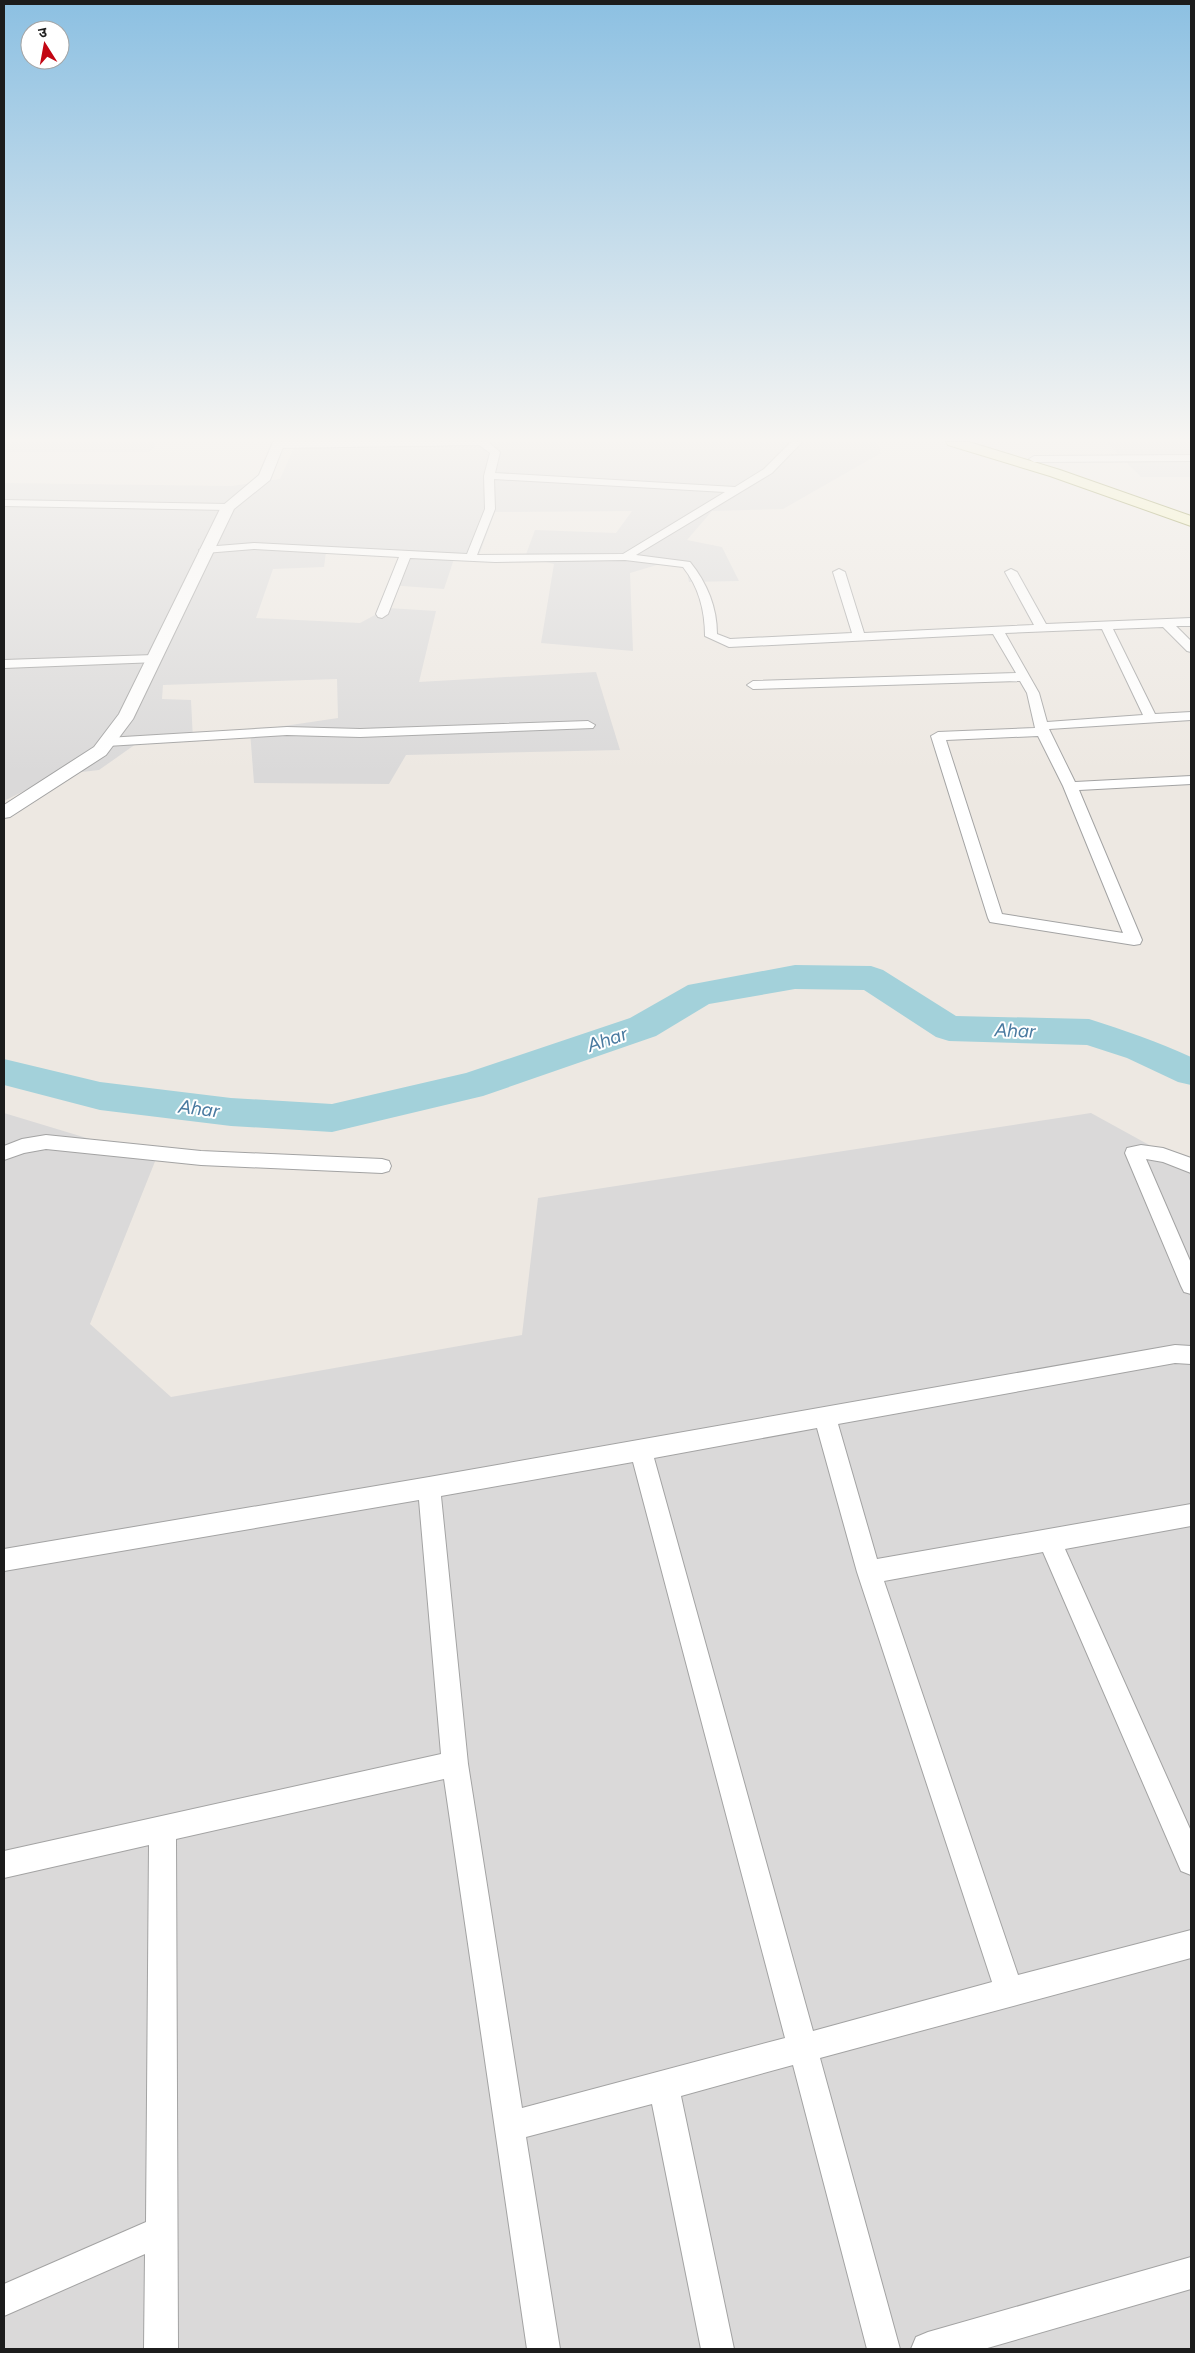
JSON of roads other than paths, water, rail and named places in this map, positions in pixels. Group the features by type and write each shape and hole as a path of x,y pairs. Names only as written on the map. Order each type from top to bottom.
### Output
{"street":[{"path":"4,813 100,751 107,742 127,715 204,552"},
{"path":"364,552 471,557 625,557 686,564 697,575 711,623 711,636 729,643 1191,622"},
{"path":"471,557 473,552"},
{"path":"625,557 634,552"},
{"path":"382,614 406,554"},
{"path":"840,572 859,637"},
{"path":"1011,572 1042,628"},
{"path":"1166,623 1191,648"},
{"path":"1106,626 1150,717"},
{"path":"997,630 1033,694 1042,729 1070,786 1134,940 996,918 938,736 1042,729 1150,717 1191,716"},
{"path":"4,664 154,659"},
{"path":"752,685 1023,677"},
{"path":"107,742 287,731 360,733 588,725"},
{"path":"1070,786 1191,780"},
{"path":"4,1153 22,1146 46,1142 201,1158 382,1166"},
{"path":"1191,1166 1177,1159 1148,1151 1134,1153 1191,1286"},
{"path":"4,1560 429,1488 1175,1354 1191,1355"},
{"path":"825,1417 869,1572 1008,1991"},
{"path":"641,1450 884,2349"},
{"path":"429,1488 455,1764 543,2349"},
{"path":"869,1572 1191,1515"},
{"path":"1049,1540 1191,1861"},
{"path":"4,1864 455,1764"},
{"path":"161,2349 163,1828"},
{"path":"509,2126 664,2087 1008,1991 1191,1944"},
{"path":"664,2087 718,2349"},
{"path":"4,2300 162,2231"},
{"path":"928,2349 1191,2273"}],"waterway":[{"name":"Ahar","path":"4,1072 100,1096 231,1112 332,1118 470,1086 643,1027 700,994 795,977 871,978 949,1028 1089,1032 1140,1049 1191,1072"}]}
